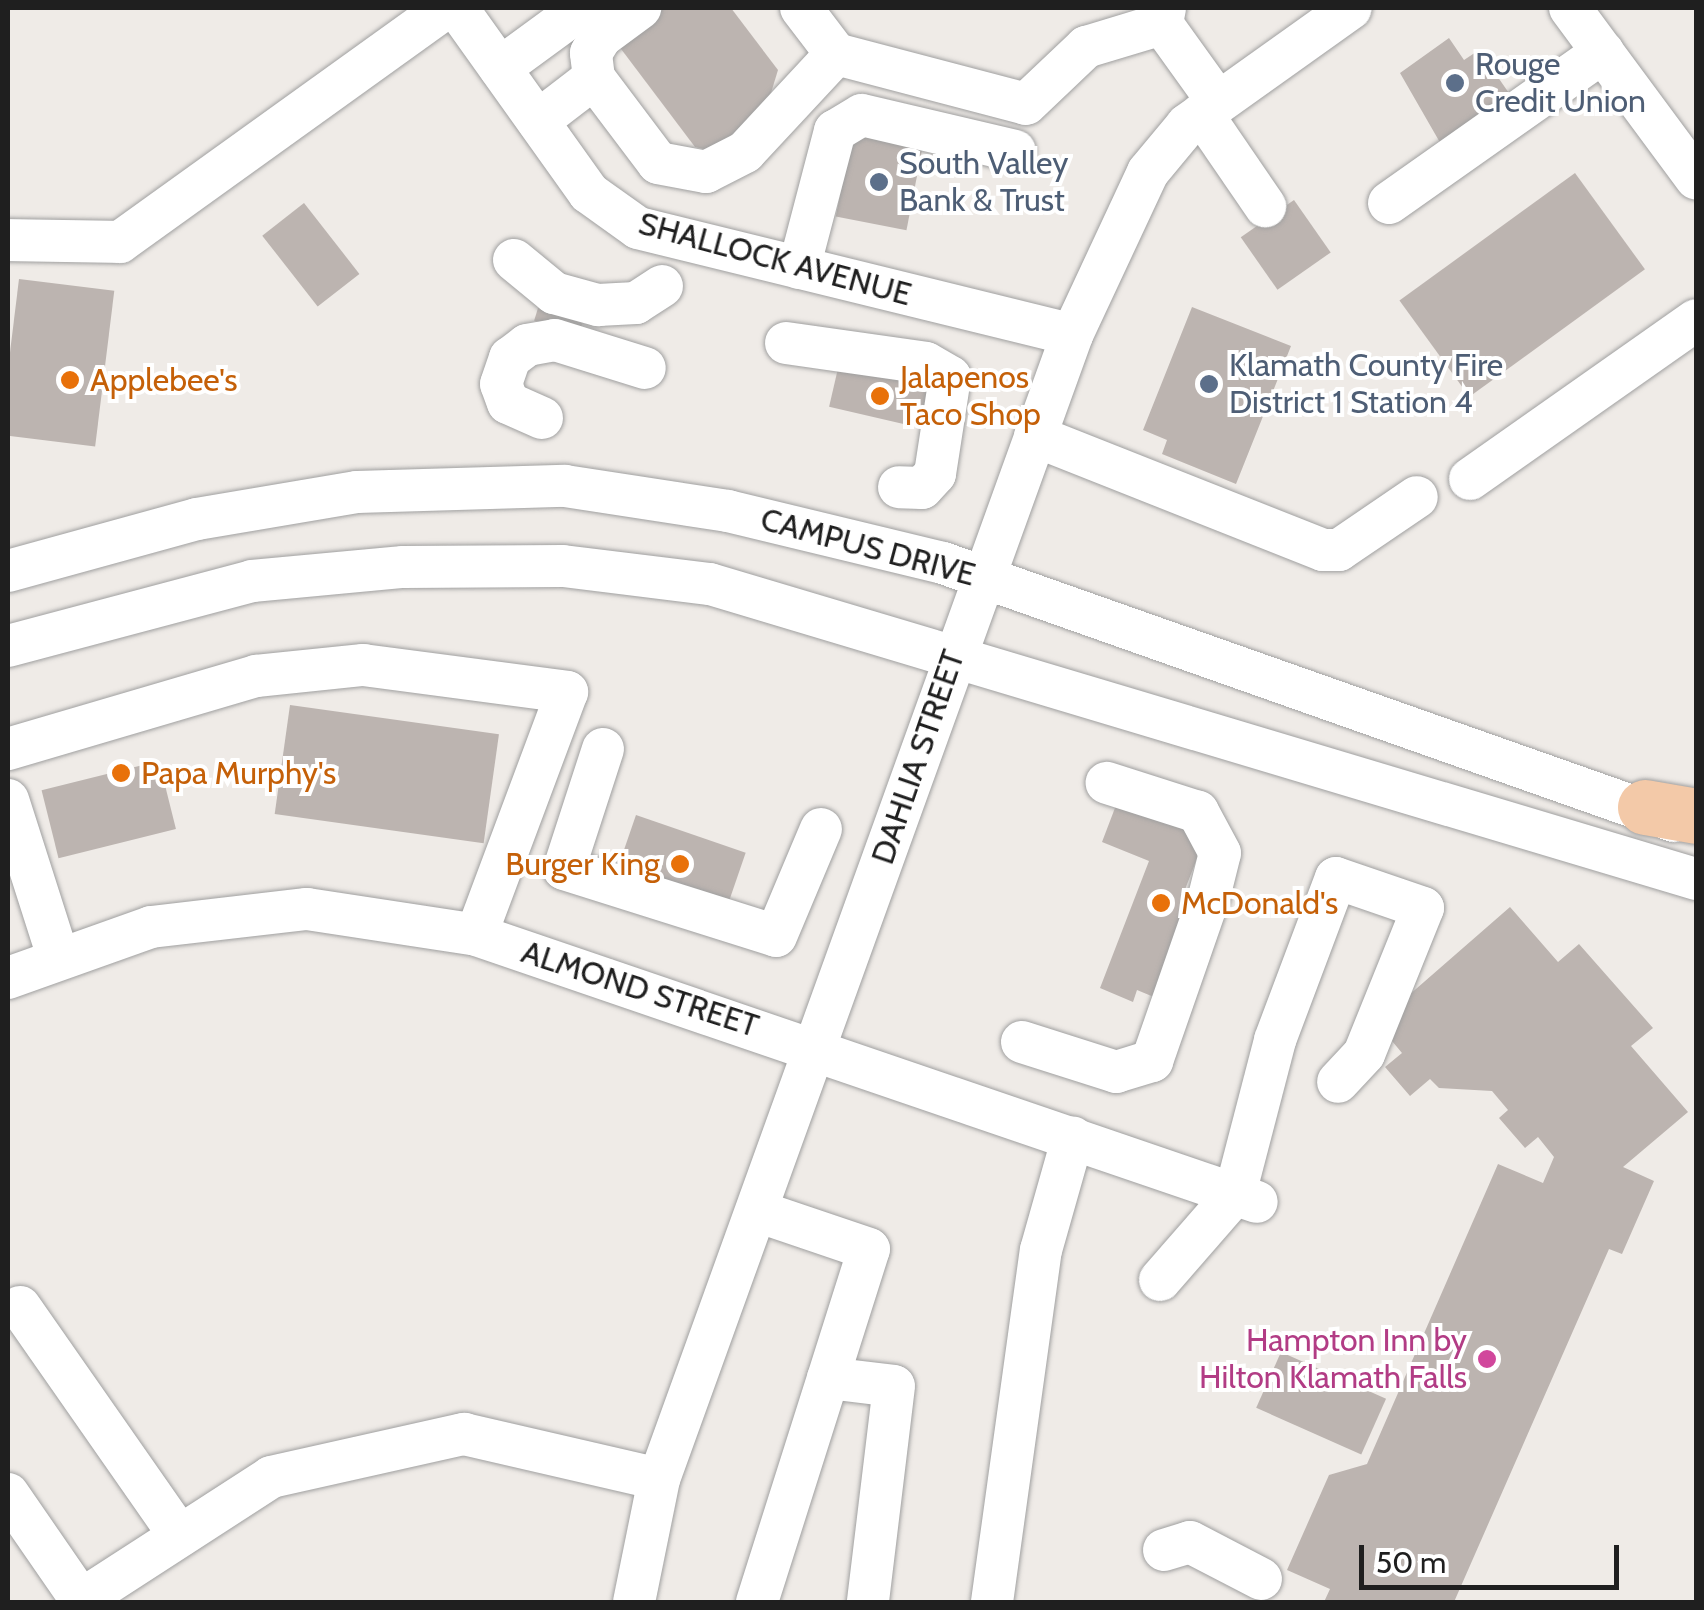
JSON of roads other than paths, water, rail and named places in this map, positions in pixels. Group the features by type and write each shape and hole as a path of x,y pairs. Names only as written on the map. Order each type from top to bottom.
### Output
{"street":[{"path":"8,240 120,242 446,8"},
{"name":"SHALLOCK AVENUE","path":"457,8 589,193 638,228 1072,335"},
{"path":"500,68 582,8"},
{"path":"640,8 601,37 591,53 594,78 658,163 706,172 745,152 836,54"},
{"path":"801,8 836,54 1026,104 1086,48 1163,16 1266,206"},
{"name":"DAHLIA STREET","path":"634,1602 659,1479 1072,335 1148,172 1210,108 1351,8"},
{"path":"1570,8 1696,178"},
{"path":"1389,203 1603,52"},
{"path":"538,121 594,78"},
{"path":"799,268 835,131 862,115 1015,150"},
{"path":"514,260 554,293 598,305 636,303 662,286"},
{"path":"1470,479 1696,320"},
{"path":"542,418 508,403 502,384 510,358 527,344 555,340 644,368"},
{"path":"786,343 926,363 950,377 935,474 922,488 898,487"},
{"path":"1035,436 1322,550 1338,550 1417,497"},
{"name":"CAMPUS DRIVE","path":"8,571 196,520 357,492 565,486 728,510 982,576 1671,812 1696,832"},
{"path":"8,646 252,581 563,566 710,584 955,651 1696,879"},
{"path":"8,749 239,680 310,670 363,665 568,692 476,936"},
{"path":"603,749 564,870 776,936 821,829"},
{"path":"1022,1042 1116,1072 1152,1060 1210,897 1220,853 1198,812 1107,783"},
{"path":"8,800 58,956"},
{"path":"1160,1280 1246,1198 1275,1040 1336,878 1423,908 1364,1054 1338,1082"},
{"name":"ALMOND STREET","path":"8,978 58,956 151,927 307,908 476,936 817,1048 1246,1198"},
{"path":"992,1602 1041,1250 1073,1138"},
{"path":"757,1211 869,1248 757,1602"},
{"path":"20,1307 180,1536"},
{"path":"828,1378 894,1386 868,1602"},
{"path":"8,1494 80,1601 271,1477 464,1434 659,1479"},
{"path":"1164,1550 1190,1542 1261,1579"}],"place":[{"name":"Rouge Credit Union","path":"1455,83"},
{"name":"South Valley Bank & Trust","path":"879,182"},
{"name":"Applebee's","path":"70,380"},
{"name":"Klamath County Fire District 1 Station 4","path":"1209,384"},
{"name":"Jalapenos Taco Shop","path":"880,396"},
{"name":"Papa Murphy's","path":"121,773"},
{"name":"Burger King","path":"680,864"},
{"name":"McDonald's","path":"1161,903"},
{"name":"Hampton Inn by Hilton Klamath Falls","path":"1487,1359"}]}
